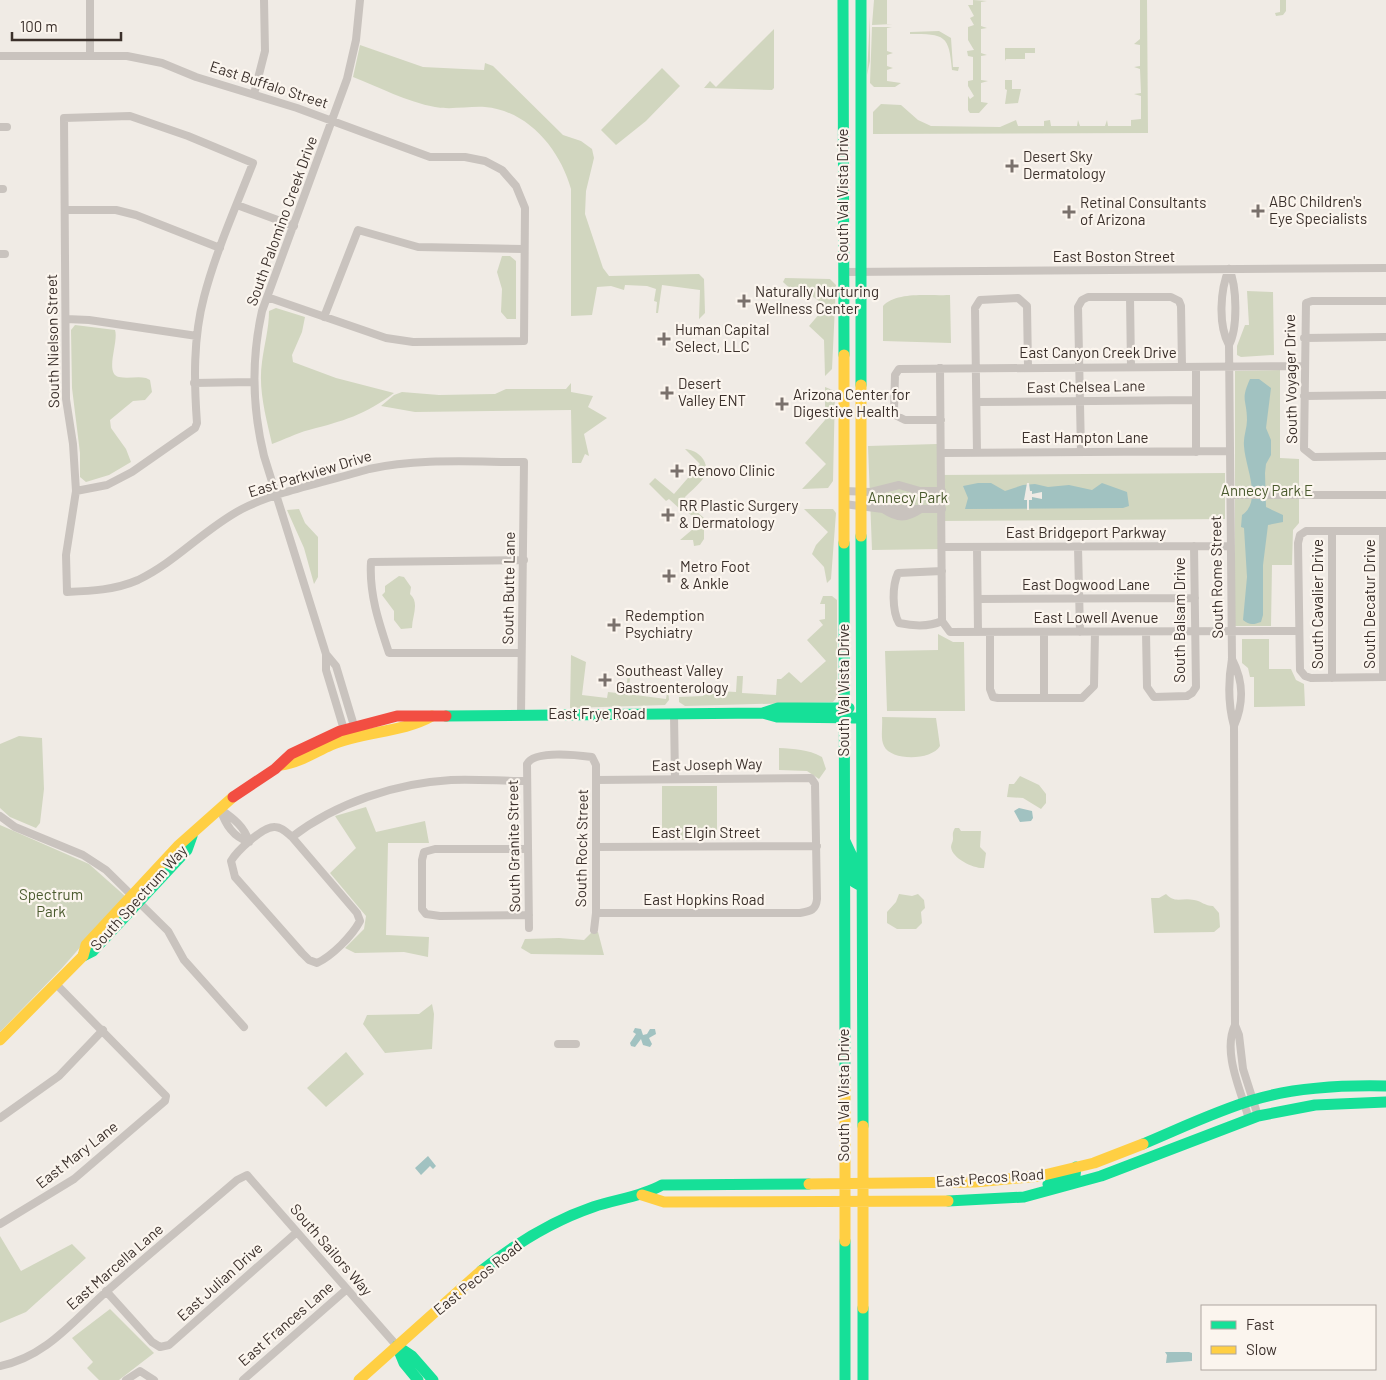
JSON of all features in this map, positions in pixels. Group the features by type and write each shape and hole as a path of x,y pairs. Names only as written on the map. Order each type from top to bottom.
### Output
{"main road":[{"name":"South Val Vista Drive","path":"842,0 845,1380"},
{"name":"South Val Vista Drive","path":"861,0 863,1380"},
{"path":"843,95 861,95"},
{"name":"East Frye Road","path":"351,733 421,722 432,716 763,713 778,708 861,713"},
{"name":"South Spectrum Way","path":"0,1040 83,956 86,945 136,898 179,845 192,836 239,792 281,765 292,764 351,733"},
{"path":"844,838 852,856 854,882 861,886"},
{"path":"845,972 862,972"},
{"name":"East Pecos Road","path":"359,1380 487,1266 529,1236 565,1218 593,1207 642,1195 662,1185 993,1181 1040,1176 1112,1156 1249,1101 1307,1089 1349,1085 1386,1086"},
{"name":"East Pecos Road","path":"642,1195 664,1202 988,1200 1034,1194 1101,1176 1254,1117 1315,1105 1386,1102"},
{"path":"1034,1194 1050,1182 1075,1176 1076,1167"},
{"path":"845,1324 853,1344 853,1370 858,1380"},
{"path":"397,1346 404,1363 418,1380"},
{"path":"397,1346 412,1356 433,1380"}],"street":[{"path":"90,0 90,55"},
{"path":"254,94 265,51 264,0"},
{"name":"South Palomino Creek Drive","path":"351,733 326,670 326,654 276,497 257,429 253,382 256,343 267,297 347,79 356,40 360,0"},
{"name":"East Buffalo Street","path":"0,56 127,56 162,63 333,121 430,157 465,157 485,161 502,170 516,186 525,208 523,249"},
{"name":"South Nielson Street","path":"67,592 66,555 76,491 73,444 66,399 64,118 130,116 188,136 253,163 237,205"},
{"path":"76,491 107,485 132,472 194,428 197,423 194,383 197,336 203,298 237,205 294,226"},
{"path":"65,210 116,210 136,215 220,248"},
{"path":"267,297 324,317 386,338 413,342 524,341 523,249 418,246 358,230 324,317"},
{"name":"East Boston Street","path":"843,272 1386,268"},
{"name":"South Rome Street","path":"1229,269 1223,282 1223,302 1224,332 1229,345 1232,632 1229,709 1234,726 1234,1025 1239,1035 1243,1069 1254,1117"},
{"path":"1081,452 1078,307 1082,300 1088,297 1172,297 1179,301 1181,306 1182,367"},
{"path":"1130,297 1131,367"},
{"path":"977,453 975,308 980,300 987,298 1018,298 1027,306 1028,367"},
{"name":"South Voyager Drive","path":"1386,301 1312,301 1306,303 1303,366 1304,449 1308,454 1314,457 1386,456"},
{"path":"66,319 89,320 197,336"},
{"path":"1304,338 1386,337"},
{"name":"East Canyon Creek Drive","path":"941,420 905,420 897,416 894,411 895,375 900,369 1303,366"},
{"path":"1196,367 1196,452"},
{"path":"940,368 942,453 942,491 942,509 942,547 942,571 942,621 934,625 899,623 895,615 895,580 898,573 942,571"},
{"path":"194,383 253,382"},
{"path":"1304,396 1386,395"},
{"name":"East Chelsea Lane","path":"977,402 1196,400"},
{"name":"East Hampton Lane","path":"942,453 1230,451"},
{"name":"East Parkview Drive","path":"67,592 112,588 138,580 167,562 243,508 384,466 438,462 524,462"},
{"name":"South Butte Lane","path":"521,714 524,462"},
{"path":"844,492 875,491 900,485 920,491 942,491"},
{"path":"1230,495 1386,495"},
{"path":"844,504 883,509 942,509"},
{"path":"1385,531 1306,531 1300,535 1298,542 1300,670 1306,676 1332,678 1385,677"},
{"name":"South Cavalier Drive","path":"1332,531 1332,678"},
{"name":"South Decatur Drive","path":"1385,531 1385,677"},
{"name":"South Balsam Drive","path":"1146,632 1147,687 1149,693 1154,697 1187,696 1192,693 1196,687 1194,546"},
{"name":"East Bridgeport Parkway","path":"942,547 1230,546"},
{"path":"977,547 978,632"},
{"path":"1078,547 1080,632"},
{"path":"521,653 389,653 376,612 370,582 371,562 524,560"},
{"name":"East Dogwood Lane","path":"978,599 1195,598"},
{"name":"East Lowell Avenue","path":"942,621 950,632 1299,631"},
{"path":"990,632 990,689 993,697 1082,698 1094,686 1095,632"},
{"path":"1044,632 1044,698"},
{"name":"South Rome Street","path":"1232,659 1241,677 1242,708 1234,726"},
{"path":"674,714 675,778"},
{"name":"South Rock Street","path":"527,764 530,759 537,756 582,756 592,757 596,765 596,913 594,930"},
{"name":"South Granite Street","path":"527,764 529,928"},
{"name":"East Joseph Way","path":"596,780 811,778 816,784 817,846"},
{"path":"292,837 312,823 349,804 406,787 452,780 527,781"},
{"path":"220,810 225,824 239,839 249,842"},
{"path":"0,816 15,826 97,863 136,898 168,931 184,960 244,1027"},
{"path":"274,827 282,829 292,837 360,921 324,960 317,963 309,960 235,877 231,869 231,862 235,855 266,829 274,827"},
{"name":"East Elgin Street","path":"596,847 817,846"},
{"name":"East Hopkins Road","path":"596,913 800,913 812,911 816,907 817,899 817,846"},
{"path":"528,850 435,849 424,852 422,860 422,909 426,914 440,916 529,915"},
{"path":"0,1118 58,1076 103,1030 56,984"},
{"name":"East Mary Lane","path":"0,1224 74,1179 166,1102 166,1096 103,1030"},
{"path":"558,1044 576,1044"},
{"name":"South Sailors Way","path":"242,1177 247,1176 397,1346"},
{"name":"East Marcella Lane","path":"0,1366 22,1360 46,1346 106,1291 242,1177"},
{"name":"East Julian Drive","path":"106,1291 152,1342 160,1347 169,1346 297,1232"},
{"name":"East Frances Lane","path":"243,1380 347,1289"},
{"path":"126,1380 136,1372 147,1374 154,1380"}],"green space":[{"path":"874,0 887,0 887,24 893,24 872,25"},
{"path":"973,0 987,1 981,2 981,26 987,28 981,29 981,53 987,55 981,56 981,80 988,81 981,83 981,102 988,103 979,113 970,113 968,110 968,96 970,99 974,96 968,86 968,81 973,80 973,57 968,56 967,51 974,50 968,40 968,27 974,25 970,18 974,16 968,5 973,5"},
{"path":"1140,0 1147,0 1148,133 873,134 873,112 881,104 901,105 918,120 931,126 1000,127 1016,120 1018,126 1044,126 1044,121 1050,120 1051,126 1077,126 1078,120 1080,126 1105,126 1107,120 1108,126 1131,126 1131,120 1141,119 1141,96 1134,94 1141,93 1140,69 1134,67 1140,66 1140,45 1134,44 1140,39"},
{"path":"1280,0 1286,0 1286,11 1283,15 1276,16 1275,13 1280,12"},
{"path":"870,16 870,61 867,75"},
{"path":"872,27 892,27 887,28 887,51 893,53 887,55 887,66 893,68 887,70 887,81 901,83 895,87 874,87 870,83"},
{"path":"774,29 774,88 772,90 704,88 710,81 716,87"},
{"path":"939,31 951,38 953,67 959,67 958,71 952,70 947,43 943,39 938,36 910,34 910,32"},
{"path":"360,45 423,67 484,70 485,63 493,66 563,135 581,141 592,149 594,158 586,191 585,214 603,268 609,276 699,274 704,279 705,313 699,319 700,290 662,285 658,313 656,313 657,302 654,301 656,289 647,286 625,285 624,290 611,286 597,287 592,315 571,316 571,189 566,174 551,147 529,124 501,110 485,107 441,108 425,105 353,77"},
{"path":"1005,48 1035,48 1035,53 1025,53 1025,59 1006,59 1005,61"},
{"path":"662,68 680,86 646,121 616,145 601,130"},
{"path":"1005,80 1012,80 1012,89 1021,89 1018,103 1005,104 1007,90 1005,89"},
{"path":"502,256 510,256 516,261 516,319 507,319 501,312 502,289 497,272"},
{"path":"785,278 830,279 836,285 832,369 825,376 824,340 809,326 826,306 801,288 796,294 783,282"},
{"path":"1247,291 1273,292 1274,355 1241,357 1237,355 1237,346 1245,325 1249,325"},
{"path":"950,295 951,343 883,341 883,306 889,301 905,296"},
{"path":"276,308 305,317 302,332 292,355 293,362 336,378 394,393 363,412 272,444 263,403 261,372 269,311"},
{"path":"75,325 115,330 112,364 115,375 123,378 146,378 150,380 152,392 145,400 133,401 110,420 111,428 126,449 131,462 109,475 86,482 80,477 80,453 72,388 71,330"},
{"name":"Annecy Park E","path":"1280,370 1280,458 1299,459 1299,523 1293,530 1292,565 1272,565 1271,626 1235,626 1235,371"},
{"path":"571,383 571,392 593,396 588,407 607,418 584,434 589,456 585,454 581,463 572,463 571,410 415,412 381,406 394,395 402,392 439,395 495,394 506,389 566,389"},
{"path":"825,387 835,391 833,481 828,488 802,489 826,464 805,443 825,420"},
{"name":"Annecy Park","path":"937,444 938,475 1225,473 1225,519 939,521 939,549 872,550 868,446"},
{"path":"685,449 700,455 706,469 702,480 685,497 686,502 704,518 704,539 700,545 694,546 693,540 680,540 700,523 683,508 681,510 669,499 666,501 649,484 655,478 674,494 700,464"},
{"path":"299,509 305,523 318,537 318,577 314,584 304,548 287,510"},
{"path":"804,509 833,509 836,513 831,579 827,583 824,567 812,554 816,545 828,532"},
{"path":"399,576 404,577 411,587 410,594 415,601 412,628 401,629 394,620 394,611 382,595 385,592 385,586"},
{"path":"823,596 832,596 837,600 837,697 833,702 685,706 679,702 679,697 703,696 704,693 719,694 719,691 736,692 737,676 743,676 742,693 776,695 777,679 781,679 789,672 801,683 826,661 807,640 823,625 819,620 825,619 825,604 820,604"},
{"path":"938,634 953,642 964,642 965,711 887,711 885,651 938,650"},
{"path":"1242,639 1269,639 1269,669 1291,669 1296,680 1304,684 1305,706 1254,707 1254,677 1250,677 1248,668 1242,663"},
{"path":"571,655 586,662 582,695 607,698 608,692 626,694 628,671 631,671 628,694 666,699 668,686 669,700 665,705 570,708"},
{"path":"882,717 936,718 940,746 935,751 920,757 902,757 888,751 883,743"},
{"path":"19,736 42,738 44,789 40,823 36,828 10,817 0,808 0,744"},
{"path":"779,748 817,754 822,757 826,769 819,779 807,771 779,770"},
{"path":"1020,776 1039,785 1046,794 1046,803 1041,809 1023,798 1007,797 1009,784 1014,784"},
{"path":"662,786 717,786 717,840 662,840"},
{"path":"366,807 376,832 425,821 429,843 388,843 386,935 429,937 428,957 404,952 355,953 345,948 364,929 366,916 330,873 356,848 335,816"},
{"name":"Spectrum Park","path":"0,825 89,864 125,896 62,968 0,1032"},
{"path":"955,828 959,828 961,831 981,831 980,847 986,853 984,868 975,867 964,862 952,851 951,846"},
{"path":"899,894 912,896 918,894 924,900 925,908 921,912 922,923 916,929 897,929 887,923 887,912 896,902"},
{"path":"1166,894 1172,899 1190,899 1213,906 1219,913 1220,927 1214,932 1154,933 1151,898 1159,898"},
{"path":"598,932 604,955 531,954 521,948 525,939 559,938 584,940 591,933"},
{"path":"432,1004 434,1014 432,1049 385,1053 363,1024 367,1015 419,1014"},
{"path":"346,1052 364,1074 326,1107 307,1088"},
{"path":"0,1236 21,1271 72,1244 86,1258 26,1312 0,1323"},
{"path":"110,1309 154,1353 119,1380 99,1380 87,1368 93,1362 72,1338"}],"water":[{"path":"1250,379 1259,379 1271,388 1266,428 1271,440 1271,455 1266,464 1265,473 1266,507 1283,515 1283,522 1268,525 1263,565 1263,615 1261,622 1253,624 1243,620 1247,577 1244,528 1241,527 1242,515 1248,509 1252,493 1244,443 1247,420 1245,396"},
{"path":"991,483 1005,491 1023,485 1035,484 1048,487 1069,485 1092,490 1102,483 1127,492 1129,506 1123,508 965,509 968,498 963,486"},
{"path":"1019,808 1032,811 1033,818 1031,821 1020,822 1014,811"},
{"path":"635,1028 641,1029 643,1035 647,1034 650,1029 655,1029 656,1034 649,1038 652,1044 650,1047 643,1045 641,1039 635,1047 631,1046 630,1043 636,1034 633,1032"},
{"path":"428,1156 436,1166 433,1169 430,1166 421,1175 415,1168"},
{"path":"1165,1352 1192,1353 1192,1361 1166,1363 1167,1355"}],"pier":[{"path":"1027,483 1029,483 1032,494 1042,492 1042,499 1032,497 1032,500 1029,500 1029,510 1027,510 1027,500 1024,500"}],"traffic: fast":[{"path":"843,0 844,355"},
{"path":"861,0 861,385"},
{"path":"861,536 863,1126"},
{"path":"844,543 845,1079"},
{"path":"763,713 778,708 849,708"},
{"path":"446,716 763,713 777,717 861,718"},
{"path":"83,956 93,951 187,850 192,836"},
{"path":"845,841 852,856 854,882 861,886"},
{"path":"1143,1144 1225,1109 1269,1096 1319,1088 1386,1086"},
{"path":"948,1201 1024,1197 1101,1176 1258,1116 1315,1105 1386,1102"},
{"path":"1048,1184 1075,1176 1076,1167"},
{"path":"481,1271 521,1243 563,1219 593,1207 637,1195 662,1185 809,1184"},
{"path":"845,1241 845,1380"},
{"path":"863,1308 863,1380"},
{"path":"397,1346 412,1356 433,1380"},
{"path":"397,1346 404,1363 418,1380"}],"traffic: slow":[{"path":"844,355 844,543"},
{"path":"861,385 861,536"},
{"path":"281,765 301,760 343,740 408,726 432,716"},
{"path":"0,1040 83,956 86,945 179,845 233,797"},
{"path":"845,1079 845,1241"},
{"path":"863,1126 863,1308"},
{"path":"809,1184 975,1182 1040,1176 1094,1163 1143,1144"},
{"path":"642,1195 664,1202 948,1201"},
{"path":"359,1380 481,1271"}],"traffic: jam":[{"path":"233,797 275,769 291,754 340,731 397,716 446,716"}],"place":[{"name":"Desert Sky Dermatology","path":"1012,166"},
{"name":"ABC Children's Eye Specialists","path":"1258,211"},
{"name":"Retinal Consultants of Arizona","path":"1069,212"},
{"name":"Naturally Nurturing Wellness Center","path":"744,301"},
{"name":"Human Capital Select, LLC","path":"664,339"},
{"name":"Desert Valley ENT","path":"667,393"},
{"name":"Arizona Center for Digestive Health","path":"782,404"},
{"name":"Renovo Clinic","path":"677,471"},
{"name":"RR Plastic Surgery & Dermatology","path":"668,515"},
{"name":"Metro Foot & Ankle","path":"669,576"},
{"name":"Redemption Psychiatry","path":"614,625"},
{"name":"Southeast Valley Gastroenterology","path":"605,680"}]}
